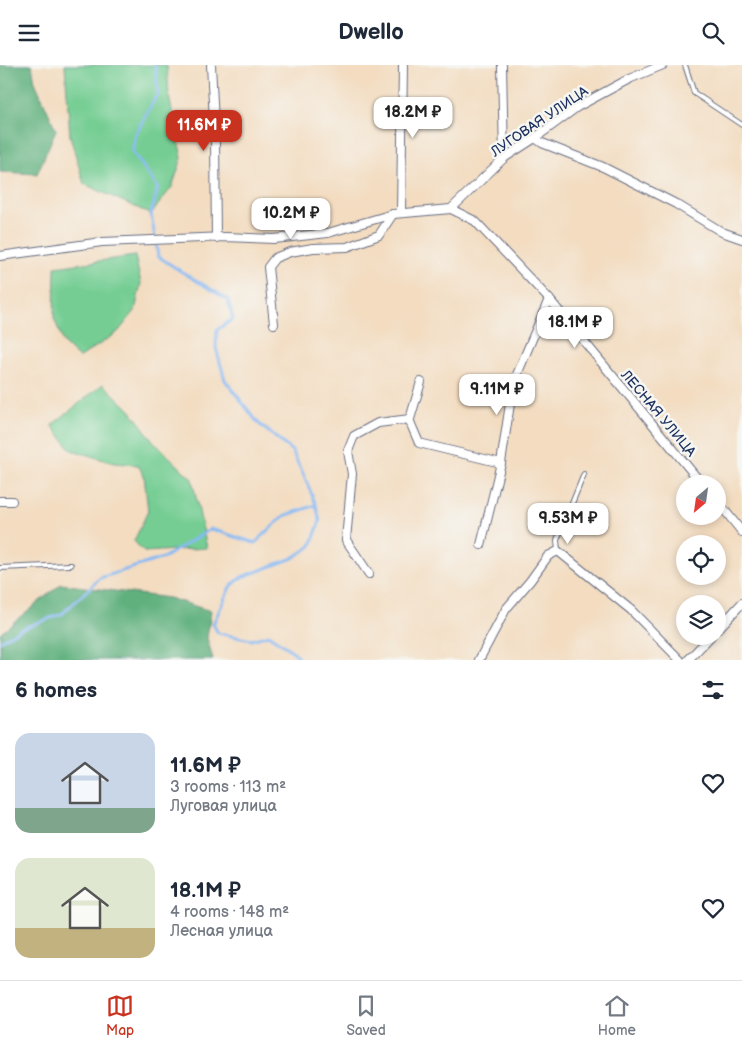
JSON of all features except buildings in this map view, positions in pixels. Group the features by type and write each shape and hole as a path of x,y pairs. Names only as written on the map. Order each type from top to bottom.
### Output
{"street":[{"path":"211,65 215,140 216,238"},
{"path":"274,324 268,267 275,259 290,252 313,248 347,247 378,235 397,214 403,65"},
{"path":"502,65 504,158"},
{"name":"ЛУГОВАЯ УЛИЦА","path":"451,209 504,158 577,107 629,79 663,65"},
{"path":"535,138 542,143 603,167 676,205 722,232 742,239"},
{"path":"0,255 102,242 216,238 274,239 328,233 397,214 451,209"},
{"name":"ЛЕСНАЯ УЛИЦА","path":"451,209 475,221 549,299 695,475"},
{"path":"481,545 500,463 514,385 549,299"},
{"path":"420,382 410,419 419,443 500,463"},
{"path":"369,574 346,540 352,474 348,451 354,436 378,423 410,419"},
{"path":"0,501 12,501"},
{"path":"726,512 742,532"},
{"path":"479,660 506,609 548,556 558,551 631,610 680,660"},
{"path":"726,620 742,603"},
{"path":"688,660 702,645"}],"lane":[{"path":"685,65 694,93 742,125"},
{"path":"558,551 557,540 584,474"},
{"path":"0,568 71,565"}],"green space":[{"path":"0,65 32,65 35,82 56,130 37,174 0,172"},
{"path":"65,65 167,65 169,96 182,158 172,187 151,214 84,184 70,136"},
{"path":"135,256 141,283 135,311 118,332 79,358 64,344 54,318 55,267"},
{"path":"103,384 130,410 154,442 192,479 207,548 144,552 134,541 148,511 144,476 138,465 114,463 71,450 52,425"},
{"path":"61,584 169,598 211,611 207,638 213,660 0,660 0,633"}],"waterway":[{"path":"155,65 158,93 136,133 132,151 158,188 151,214 158,256 228,300 233,319 217,330 216,348 225,380 258,423 292,451 316,505 320,521 311,546 293,558 242,577 230,587 213,624 218,633 251,640 268,635 295,653 299,660"},
{"path":"0,641 20,629 62,614 100,578 163,558 211,529 255,543 284,516 316,505"}]}
